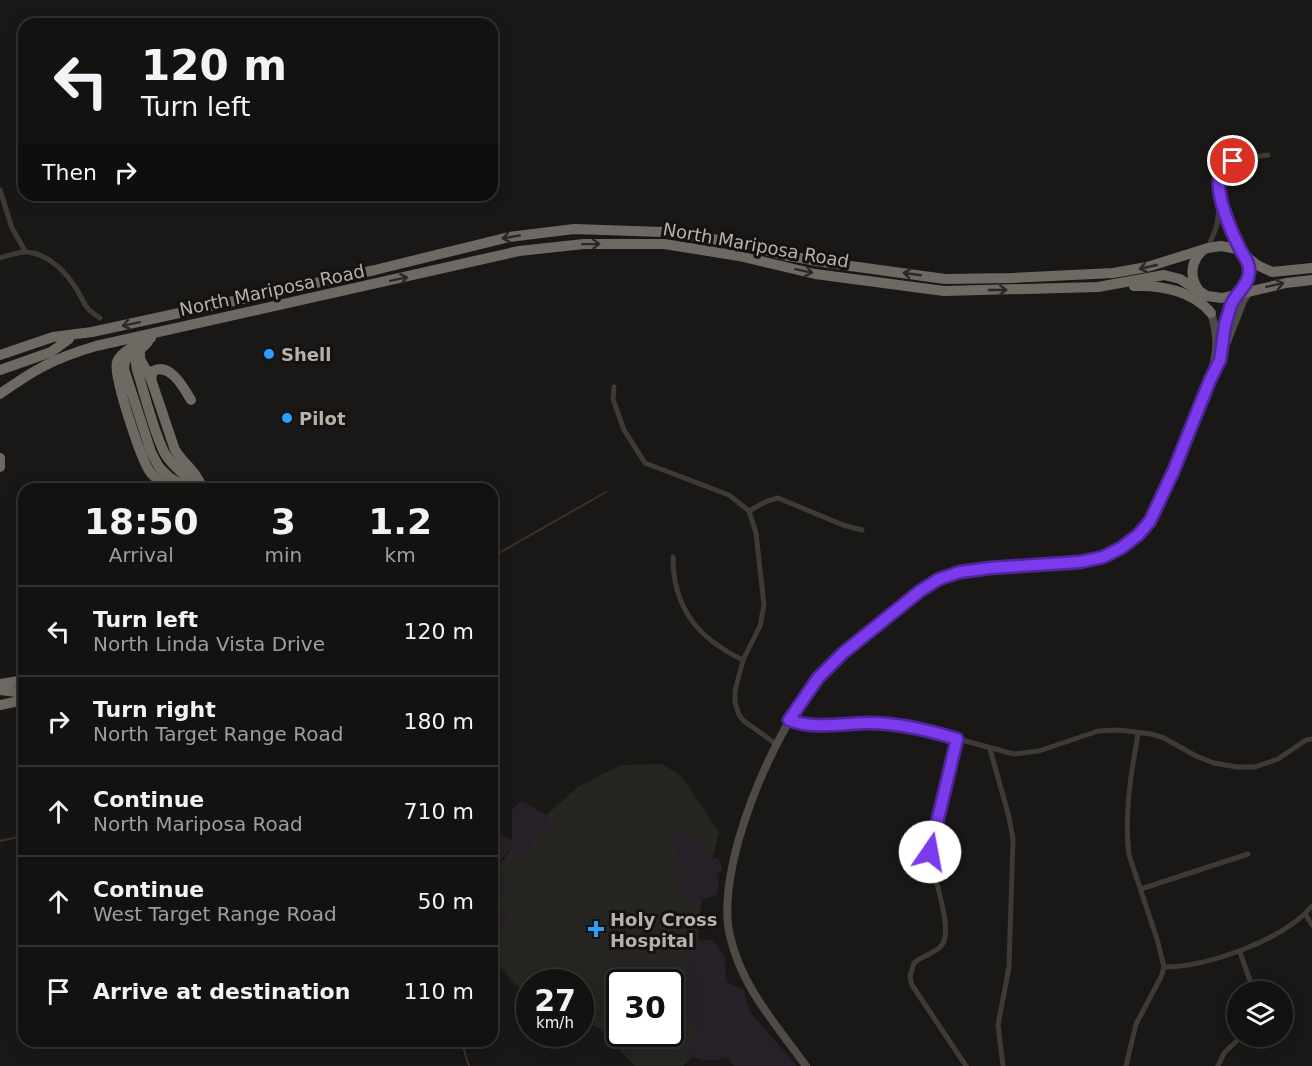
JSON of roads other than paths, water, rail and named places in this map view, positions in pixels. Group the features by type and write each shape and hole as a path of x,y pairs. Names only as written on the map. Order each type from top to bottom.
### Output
{"highway":[{"name":"North Mariposa Road","path":"80,335 375,270 509,237 574,229 663,232 740,243 783,255 829,263 945,279 1113,273 1147,267 1206,249 1230,247 1272,272 1312,268"},
{"name":"North Mariposa Road","path":"0,394 42,365 62,356 96,346 430,273 519,251 584,244 664,244 739,256 815,274 944,291 1098,287 1164,275 1180,279 1213,297 1312,280"},
{"path":"1201,292 1193,279 1192,269 1197,256 1206,249"},
{"path":"1241,293 1249,276 1249,266 1244,255"},
{"path":"1098,287 1143,285 1166,287 1202,302 1211,313"},
{"path":"92,332 96,346"},
{"path":"164,332 124,361 124,369 159,467 169,477 182,483"},
{"path":"164,332 121,359 120,371 147,456 154,470 171,483"},
{"path":"0,362 80,335"},
{"path":"0,355 53,338 80,335"},
{"path":"0,370 51,352 69,339"},
{"path":"137,351 151,379 175,450 180,458 193,469 201,483"},
{"path":"137,351 170,451 176,461 190,472 192,483"},
{"path":"137,351 118,359 116,364 119,387 150,472 164,483"},
{"path":"151,379 153,371 164,369 181,384 191,400"},
{"path":"0,458 0,467"},
{"path":"0,678 18,679"},
{"path":"0,684 18,680"},
{"path":"0,690 18,696"},
{"path":"0,696 18,698"},
{"path":"0,703 18,699"}],"street":[{"path":"1206,249 1217,225 1219,177 1227,165 1235,161 1268,155"},
{"path":"0,190 12,228 25,251"},
{"path":"1220,195 1244,255"},
{"path":"0,258 25,251 40,256 64,270 78,291 87,311 100,318"},
{"path":"1201,292 1211,313 1216,334 1210,380"},
{"path":"1220,360 1226,318 1241,293"},
{"path":"806,1066 764,1011 748,985 736,958 729,934 727,908 731,866 752,801 776,744 789,720 818,678 843,653 920,591 939,579 960,572 1080,562 1103,557 1121,548 1138,535 1150,521 1173,472 1243,301 1241,293"},
{"path":"614,387 613,399 624,430 645,463 729,495 748,512 756,533 764,605 760,626 743,660 735,691 737,710 749,726 776,744"},
{"path":"748,512 767,501 778,498 843,525 862,530"},
{"path":"673,557 673,574 684,607 696,627 711,642 743,660"},
{"path":"789,720 815,727 889,723 913,727 1014,754 1039,752 1098,731 1119,730 1152,734 1214,763 1237,767 1255,767 1278,759 1306,740 1312,739"},
{"path":"1126,1066 1136,1024 1164,967 1158,939 1129,855 1127,840 1133,763 1138,734"},
{"path":"957,739 930,852 931,865 947,928 943,944 914,963 910,976 912,985 966,1066"},
{"path":"990,749 1013,839 1009,967 998,1025 1004,1066"},
{"path":"1141,889 1248,854"},
{"path":"1164,967 1187,965 1240,952 1288,926 1312,906"},
{"path":"1305,914 1312,925"},
{"path":"1240,952 1250,981"},
{"path":"1218,1066 1224,1053 1230,1047"}],"waterway":[{"path":"498,554 606,492"},
{"path":"0,841 18,837"},
{"path":"463,1047 469,1066"}],"place":[{"name":"Shell","path":"269,354"},
{"name":"Pilot","path":"287,418"},
{"name":"Holy Cross Hospital","path":"596,929"}]}
